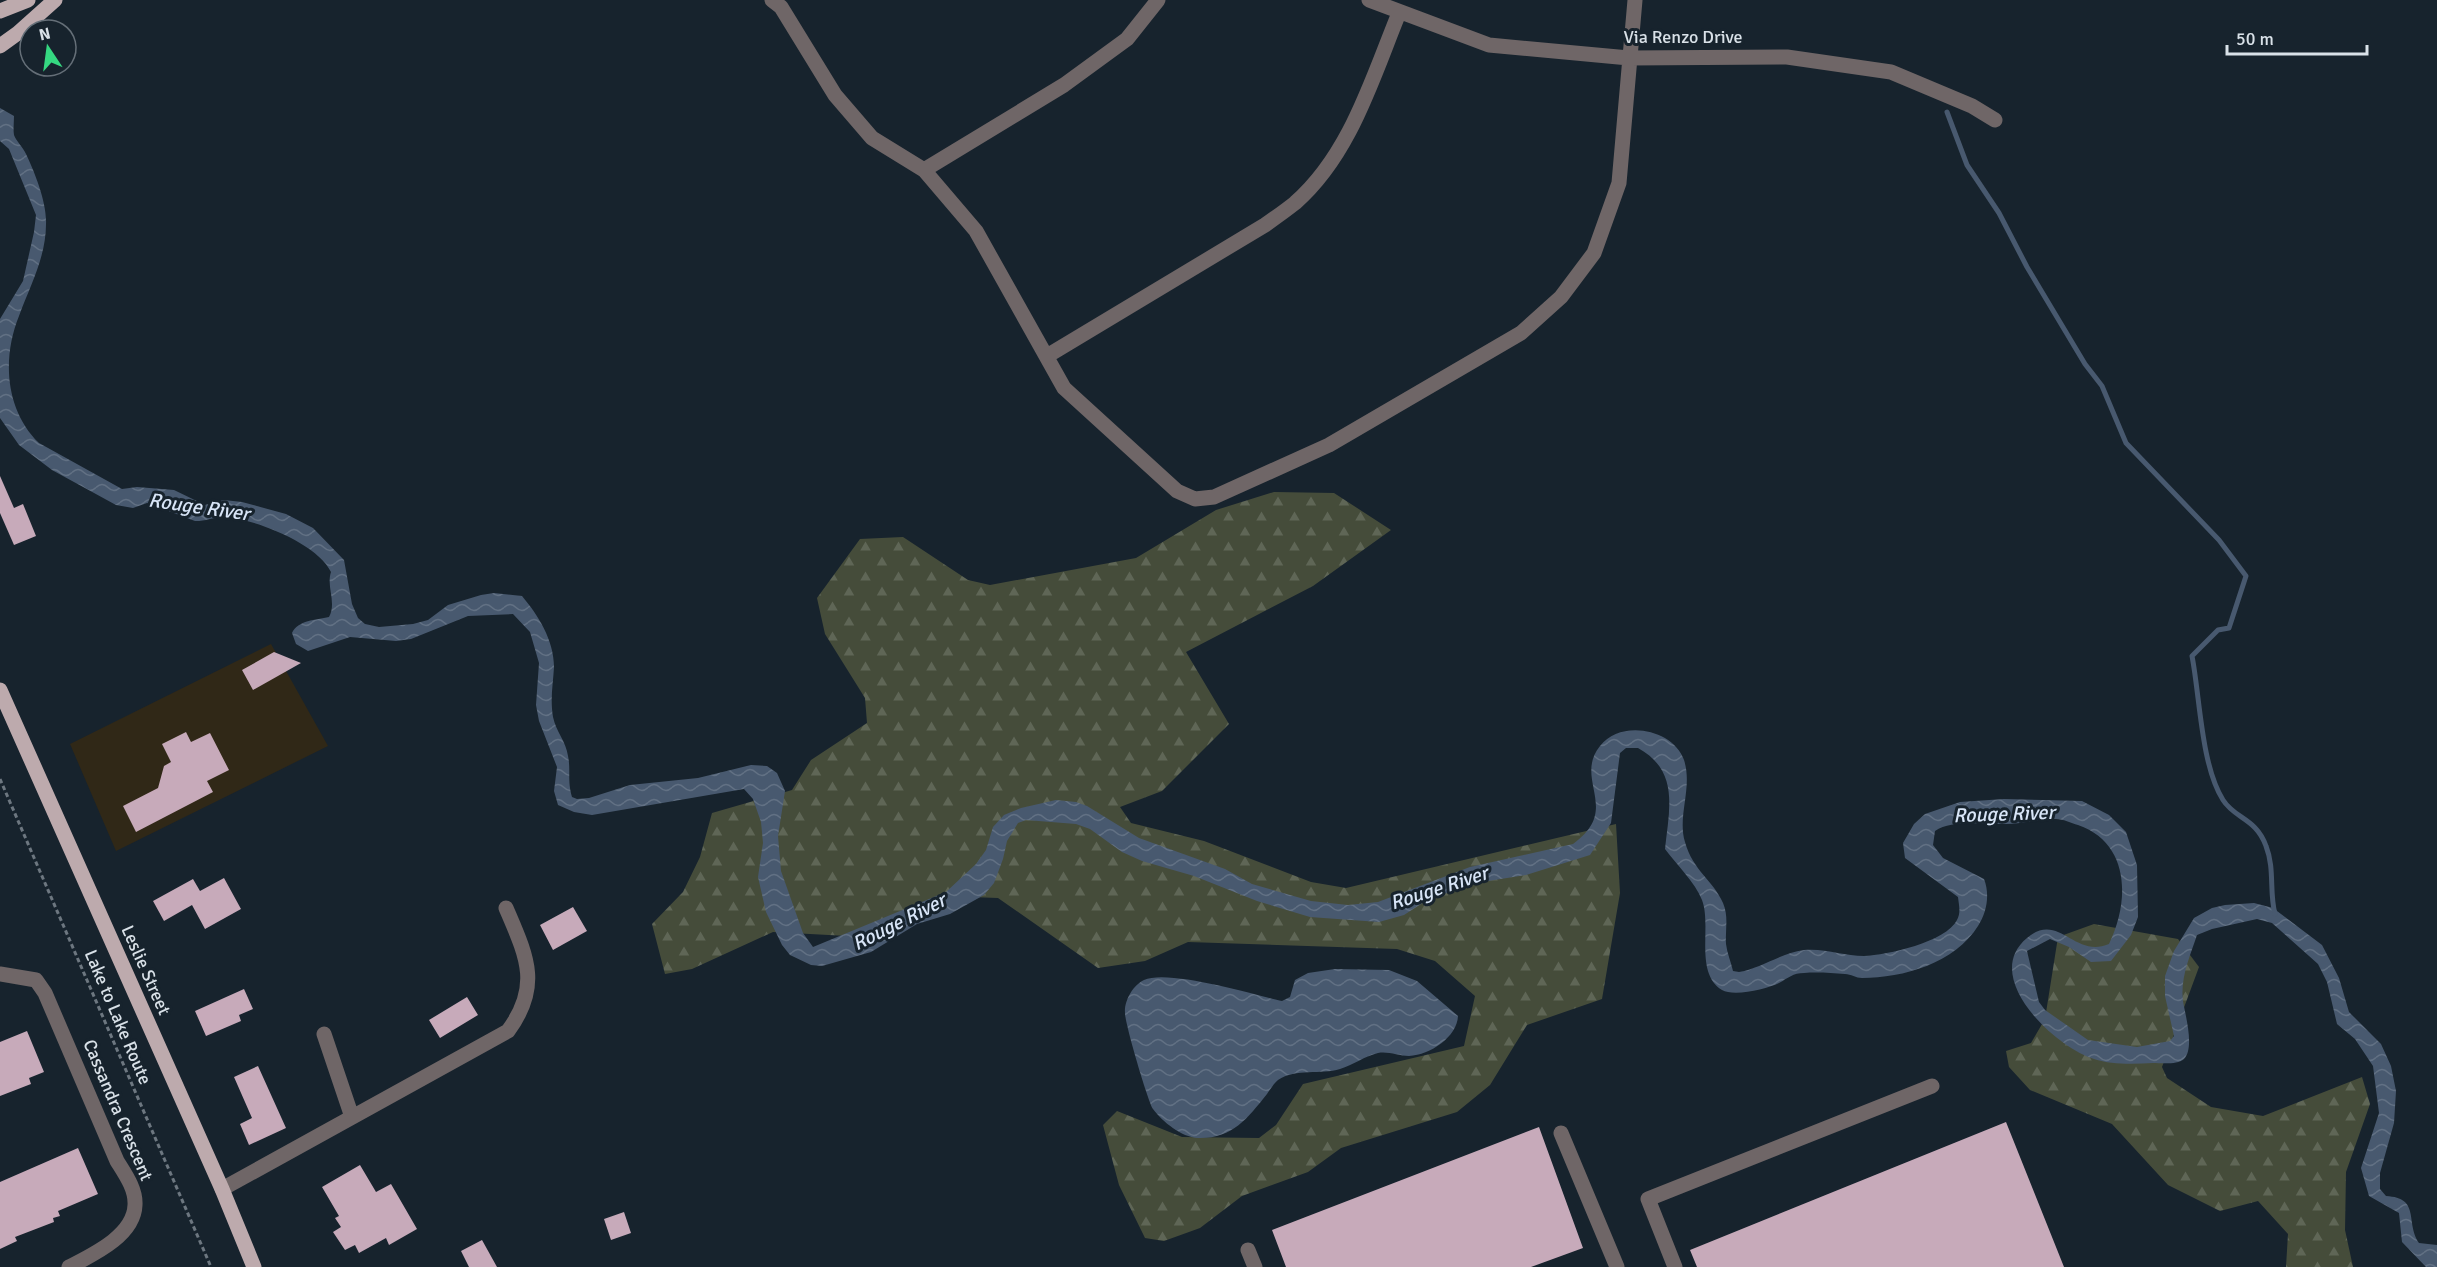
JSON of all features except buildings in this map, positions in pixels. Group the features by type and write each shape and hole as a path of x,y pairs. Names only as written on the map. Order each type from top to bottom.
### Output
{"main road":[{"path":"0,11 28,0"},
{"path":"0,46 55,0"},
{"name":"Leslie Street","path":"0,690 222,1189 254,1267"}],"street":[{"path":"924,170 1073,79 1127,39 1158,0"},
{"name":"Via Renzo Drive","path":"1369,0 1490,45 1629,58 1787,57 1891,72 1972,106 1995,120"},
{"path":"781,2 835,95 872,138 924,170 976,231 1064,388 1177,491 1195,499 1214,496 1329,445 1521,333 1561,297 1594,253 1619,183 1635,0"},
{"path":"1047,356 1265,225 1296,202 1331,160 1357,118 1399,13"},
{"path":"222,1189 508,1031 521,1013 526,992 528,960 506,908"},
{"name":"Cassandra Crescent","path":"0,974 36,980 45,993 117,1161 131,1187 135,1206 126,1228 117,1238 69,1267"},
{"path":"324,1034 352,1117"},
{"path":"1675,1267 1648,1199 1932,1086"},
{"path":"1562,1133 1617,1267"},
{"path":"1248,1250 1255,1267"}],"path":[{"name":"Lake to Lake Route","path":"0,779 211,1267"}],"shaded area":[{"path":"271,644 328,746 116,851 70,744"}],"green space":[{"path":"1274,492 1334,493 1391,530 1313,586 1186,652 1229,724 1162,791 1120,807 1131,823 1204,841 1311,882 1346,888 1616,824 1620,893 1602,999 1527,1025 1490,1085 1457,1112 1341,1148 1308,1172 1242,1196 1200,1228 1164,1241 1145,1238 1119,1185 1103,1125 1117,1111 1182,1137 1259,1138 1276,1125 1303,1084 1464,1046 1475,996 1435,961 1397,949 1188,942 1145,961 1098,968 998,898 971,897 866,937 773,932 692,969 665,974 652,924 683,892 700,857 712,813 792,790 811,760 867,723 865,698 825,634 817,598 860,539 903,537 968,580 990,585 1136,558 1216,510"},
{"path":"2094,924 2178,939 2199,967 2162,1067 2167,1078 2211,1107 2263,1116 2362,1077 2370,1104 2346,1172 2345,1230 2353,1267 2286,1267 2288,1234 2258,1201 2220,1211 2168,1185 2112,1124 2030,1090 2009,1067 2006,1051 2031,1043 2045,1019 2058,937"}],"water":[{"name":"Rouge River","path":"0,108 14,116 14,135 25,151 33,170 46,216 43,248 37,271 14,332 9,366 13,399 19,415 39,443 122,489 137,487 174,490 205,505 224,500 242,502 286,514 313,528 344,560 352,604 358,618 365,624 379,627 413,624 428,620 448,605 481,595 494,593 522,596 534,611 551,647 554,667 553,717 567,751 572,797 589,798 630,785 698,778 751,765 767,766 777,773 785,791 778,836 781,871 803,933 813,947 946,892 976,864 986,850 993,827 1004,815 1021,808 1056,800 1076,802 1087,806 1139,838 1225,869 1252,884 1311,901 1348,905 1378,902 1470,867 1573,844 1587,831 1594,819 1596,807 1591,771 1593,759 1600,746 1609,738 1620,732 1633,730 1646,731 1669,741 1678,749 1684,760 1687,781 1683,822 1685,842 1693,861 1723,903 1727,951 1733,971 1739,972 1804,950 1864,956 1887,953 1929,941 1951,928 1959,914 1958,897 1905,858 1903,843 1914,824 1925,814 1960,802 2004,799 2082,801 2109,815 2126,832 2137,865 2138,917 2131,935 2111,961 2091,962 2069,947 2050,939 2027,951 2039,1002 2045,1010 2088,1040 2137,1047 2170,1041 2174,1036 2165,996 2165,976 2174,951 2194,918 2212,908 2225,905 2254,903 2273,908 2322,945 2339,978 2349,1012 2381,1044 2391,1066 2396,1091 2394,1123 2380,1173 2380,1189 2386,1196 2404,1201 2408,1206 2419,1243 2437,1245 2437,1267 2426,1267 2402,1242 2399,1213 2369,1196 2361,1168 2379,1113 2373,1066 2355,1039 2337,1024 2327,982 2318,964 2272,923 2257,919 2212,929 2197,935 2186,967 2182,992 2189,1047 2184,1059 2177,1062 2123,1064 2094,1059 2060,1041 2028,1009 2017,990 2012,972 2015,954 2027,938 2038,931 2048,930 2058,932 2086,946 2097,947 2109,944 2120,910 2121,875 2108,845 2095,834 2078,825 2056,819 2006,824 1960,824 1942,827 1935,831 1933,845 1943,858 1984,879 1987,903 1984,915 1968,939 1942,959 1911,971 1878,977 1860,978 1847,974 1800,973 1767,988 1734,993 1722,990 1708,972 1705,948 1705,911 1702,900 1690,880 1665,849 1669,806 1666,780 1651,757 1638,748 1626,748 1620,753 1611,823 1590,855 1526,875 1469,884 1424,902 1404,915 1379,922 1310,917 1257,901 1194,876 1142,861 1122,852 1090,829 1076,824 1026,820 1018,823 1007,841 994,883 984,895 950,914 917,924 871,952 822,966 811,965 790,955 782,945 766,912 758,877 763,843 761,822 753,799 744,789 592,815 574,812 558,805 554,791 557,767 539,721 536,705 539,663 530,632 513,614 468,616 411,639 396,641 350,637 308,651 296,644 292,633 298,625 329,617 332,606 331,572 313,552 270,528 240,519 223,517 195,521 147,503 133,508 116,505 52,470 19,445 0,418 0,319 23,281 36,215 9,149 0,141"},
{"path":"1335,969 1389,970 1417,981 1458,1016 1453,1031 1441,1044 1417,1055 1378,1053 1333,1071 1285,1076 1275,1083 1238,1126 1220,1135 1198,1138 1185,1135 1167,1124 1153,1109 1137,1062 1125,1013 1128,999 1140,982 1156,977 1191,980 1282,1001 1290,997 1295,980 1308,973"}],"waterway":[{"path":"1947,112 1967,165 1999,213 2027,267 2085,364 2102,386 2126,443 2219,540 2246,576 2229,628 2218,630 2192,656 2202,730 2210,768 2223,800 2233,811 2251,824 2262,837 2269,855 2275,914"}]}
